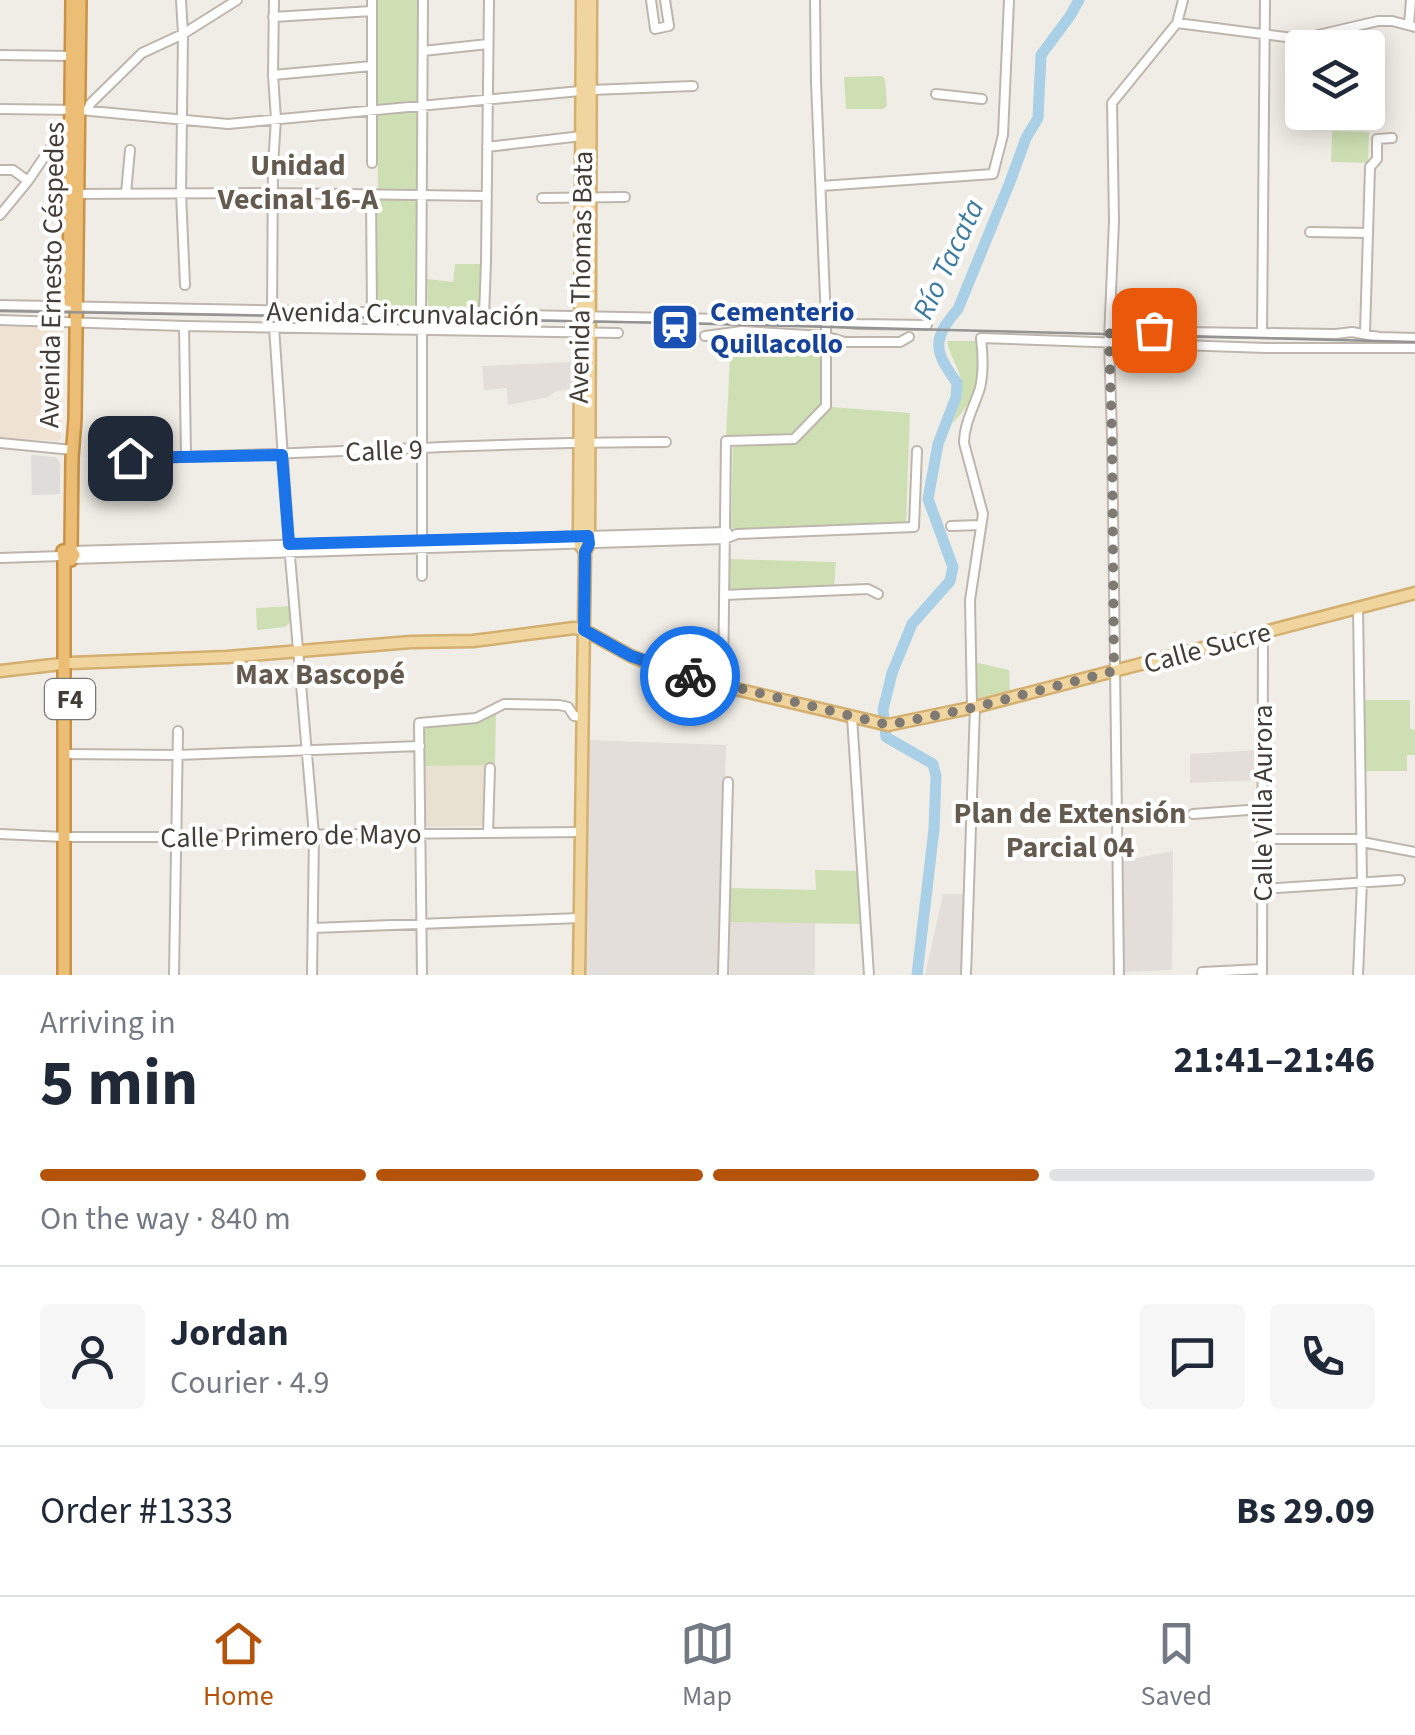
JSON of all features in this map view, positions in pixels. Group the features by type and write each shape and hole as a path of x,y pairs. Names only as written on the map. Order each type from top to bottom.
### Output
{"highway":[{"name":"Avenida Ernesto Céspedes","path":"67,975 66,664 72,194 77,112 72,0"},
{"name":"Avenida Ernesto Céspedes","path":"76,56 80,0"}],"main road":[{"name":"Avenida Thomas Bata","path":"579,975 586,198 582,0"},
{"name":"Avenida Thomas Bata","path":"586,90 592,0"},
{"name":"Calle Sucre","path":"584,630 631,656 723,686 884,725 973,707 1415,593"},
{"path":"0,671 473,641 584,630"}],"street":[{"path":"181,0 185,285"},
{"path":"0,215 77,112 142,53 184,34 237,0"},
{"path":"272,311 274,0"},
{"path":"372,0 372,163"},
{"path":"421,314 423,0"},
{"path":"484,316 489,0"},
{"path":"650,0 655,28 669,26 665,0"},
{"path":"723,686 726,441 794,438 826,406 815,0"},
{"path":"821,186 992,174 1002,135 1009,0"},
{"path":"1119,975 1110,336 1114,221 1112,103 1178,23 1183,0"},
{"path":"1262,333 1265,0"},
{"path":"1178,23 1301,39 1378,22 1412,26 1411,0"},
{"path":"273,17 372,11"},
{"path":"423,51 488,44"},
{"path":"0,55 76,56"},
{"path":"274,75 372,66"},
{"path":"0,109 228,124 586,90 692,86"},
{"path":"936,94 982,99"},
{"path":"487,147 586,136"},
{"path":"1365,334 1370,167 1377,158 1377,139 1392,138"},
{"path":"126,193 130,150"},
{"path":"0,170 14,170 28,181"},
{"path":"72,194 487,196"},
{"path":"371,196 372,313"},
{"path":"542,198 625,196"},
{"path":"0,198 14,198"},
{"path":"1310,232 1368,233"},
{"name":"Avenida Circunvalación","path":"0,305 927,326"},
{"name":"Avenida Circunvalación","path":"0,320 618,333"},
{"path":"184,326 186,457"},
{"path":"274,327 314,835 312,975"},
{"path":"422,329 422,576"},
{"path":"705,336 742,331 824,336 845,342 900,342 908,336"},
{"path":"966,975 973,707 970,600 983,514 964,432 984,366 981,338 1262,333 1415,338"},
{"path":"1110,336 1266,348 1415,348"},
{"name":"Calle 9","path":"102,458 666,442"},
{"path":"0,443 70,450"},
{"path":"0,558 422,544 584,543 914,528 917,451"},
{"path":"952,526 980,525"},
{"path":"724,594 868,589 878,594"},
{"path":"1358,607 1362,840 1358,975"},
{"name":"Calle Villa Aurora","path":"1262,632 1262,972"},
{"path":"422,975 418,724 476,718 504,704 559,704 568,707 574,716 582,717"},
{"path":"852,717 869,975"},
{"path":"174,975 178,732"},
{"path":"68,754 178,755 420,746"},
{"path":"488,832 490,768"},
{"path":"723,975 728,782"},
{"path":"1193,814 1262,810"},
{"name":"Calle Primero de Mayo","path":"0,834 177,837 582,832"},
{"path":"1262,840 1362,840 1415,852"},
{"path":"1262,890 1400,880"},
{"path":"313,928 580,918"},
{"path":"1202,975 1262,972"}],"shaded area":[{"path":"0,326 63,327 58,441 0,438"},
{"path":"573,362 572,388 549,397 508,405 507,388 484,390 482,366"},
{"path":"31,455 56,457 60,463 60,494 32,495"},
{"path":"586,740 726,745 719,975 583,975"},
{"path":"1258,750 1258,780 1190,783 1190,754"},
{"path":"486,765 485,823 428,827 424,823 424,766"},
{"path":"1173,851 1172,970 1122,972 1121,861"},
{"path":"943,894 964,894 963,975 925,975"},
{"path":"729,922 815,922 815,975 730,975"}],"green space":[{"path":"375,0 419,0 419,103 376,105"},
{"path":"882,76 887,106 846,109 844,77"},
{"path":"418,109 419,191 378,189 377,114"},
{"path":"1332,131 1369,132 1368,163 1331,162"},
{"path":"376,200 418,200 416,309 376,308"},
{"path":"455,264 483,264 481,312 428,309 427,279 453,282"},
{"path":"731,337 821,342 821,404 790,435 726,438"},
{"path":"947,341 979,341 977,386 952,424 962,384"},
{"path":"831,407 910,413 906,523 731,528 733,447 760,442 797,443"},
{"path":"728,559 836,562 834,587 728,591"},
{"path":"292,606 292,620 285,627 257,630 256,608"},
{"path":"974,662 1009,670 1010,690 975,699"},
{"path":"1365,700 1410,700 1415,755 1407,755 1407,771 1365,771"},
{"path":"496,714 495,765 424,766 425,727 475,723"},
{"path":"815,870 859,871 862,924 729,922 728,888 816,890"}],"waterway":[{"name":"Río Tacata","path":"917,975 934,829 936,776 933,764 886,737 883,710 892,673 912,624 950,581 953,567 928,499 938,444 956,397 957,383 940,354 940,338 958,309 1026,138 1038,118 1041,55 1079,0"},
{"path":"579,608 579,621"},
{"path":"578,661 579,635"},
{"path":"1114,971 1115,937"}],"tram line":[{"path":"0,311 1415,342"}],"way so far":[{"path":"690,676 888,725 1114,671 1110,331 1154,330"}],"place":[{"name":"Cementerio Quillacollo","path":"675,327"}],"district":[{"name":"Unidad Vecinal 16-A","path":"298,182"},
{"name":"Max Bascopé","path":"320,674"},
{"name":"Plan de Extensión Parcial 04","path":"1070,830"}],"route":[{"path":"130,458 282,455 289,544 588,536 584,630 631,656 690,676"}]}
